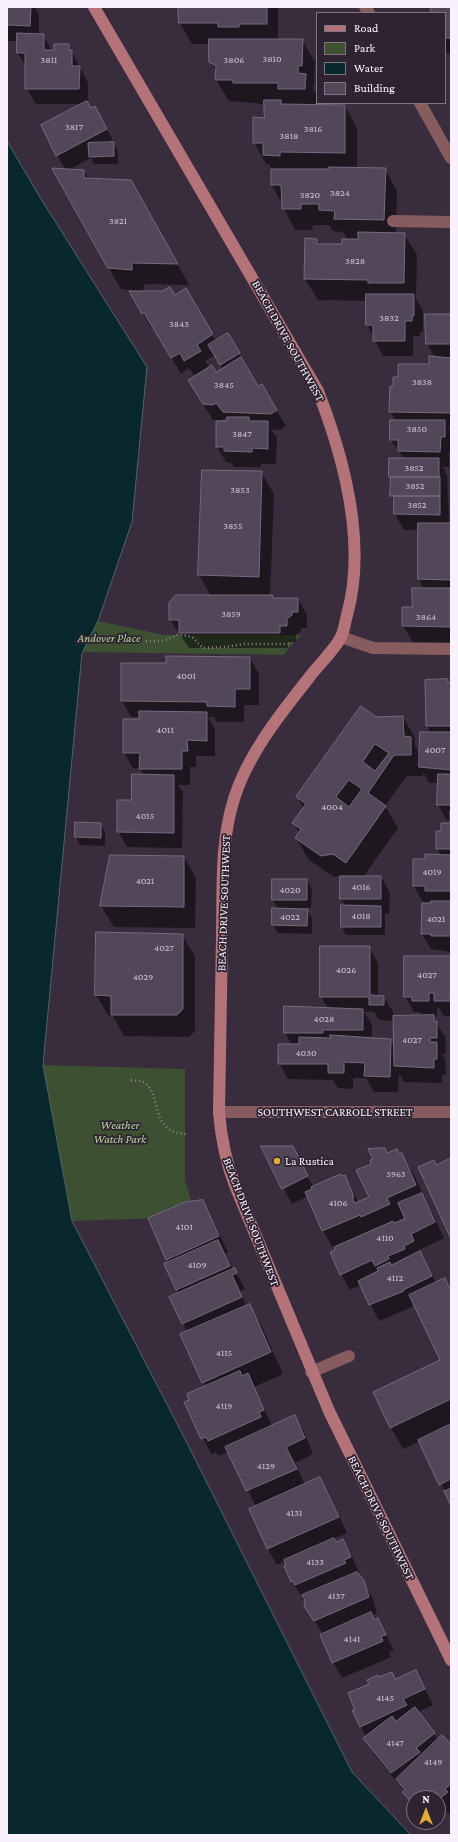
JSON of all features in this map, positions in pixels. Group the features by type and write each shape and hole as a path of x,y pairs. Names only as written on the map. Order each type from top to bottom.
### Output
{"main road":[{"name":"BEACH DRIVE SOUTHWEST","path":"94,7 318,391 333,428 350,501 354,565 353,585 352,597 341,637 306,680 250,763 241,780 229,818 225,838 222,886 220,1131 229,1169 311,1372 451,1660"}],"street":[{"path":"421,104 451,158"},
{"path":"393,221 451,222"},
{"path":"341,637 373,648 451,649"},
{"name":"SOUTHWEST CARROLL STREET","path":"219,1112 451,1112"},
{"path":"311,1372 348,1356"}],"path":[{"path":"146,641 163,641 177,635 184,635 192,637 204,648 244,644 292,644"},
{"path":"131,1080 143,1081 152,1089 158,1116 172,1131 178,1134 188,1134"}],"green space":[{"name":"Andover Place","path":"98,621 164,635 301,635 284,655 82,652"},
{"name":"Weather Watch Park","path":"43,1065 185,1069 185,1180 196,1217 72,1221"}],"water":[{"path":"7,141 41,199 147,367 132,522 98,621 82,653 43,1065 72,1221 186,1441 352,1772 411,1835 7,1835"}],"building":[{"path":"7,7 31,7 30,26 7,25"},
{"path":"178,7 267,7 267,24 239,24 239,27 218,27 218,23 179,23"},
{"path":"431,7 451,7 451,38 446,38 446,12 431,12"},
{"path":"17,33 44,34 44,50 54,50 54,44 69,44 69,50 72,50 72,66 80,66 79,89 25,89 25,53 17,53"},
{"path":"209,39 303,39 302,66 298,66 298,73 306,74 305,89 278,89 278,83 233,83 233,80 215,80 216,66 209,62"},
{"path":"264,100 281,100 281,104 345,105 345,153 280,152 280,156 263,155 263,143 253,143 253,117 264,118"},
{"path":"87,101 91,108 95,106 107,129 56,156 41,125"},
{"path":"114,142 114,156 89,157 88,143"},
{"path":"329,167 386,168 384,220 334,219 335,211 319,210 319,204 301,204 301,209 282,209 281,185 271,185 271,169 329,169"},
{"path":"52,168 84,170 84,178 131,180 178,264 132,263 132,270 108,268"},
{"path":"358,232 405,233 404,283 368,283 368,280 304,279 305,238 317,239 317,244 342,244 342,239 358,239"},
{"path":"170,287 175,295 186,288 213,334 197,345 201,351 184,361 180,353 171,358 144,313 142,314 129,291 162,291"},
{"path":"366,294 414,294 414,316 412,316 412,321 405,321 405,341 373,341 373,325 366,325"},
{"path":"425,314 451,314 451,344 426,344"},
{"path":"228,333 240,353 220,365 208,345"},
{"path":"429,356 451,358 451,413 389,412 390,386 393,386 393,377 398,377 398,364 429,364"},
{"path":"241,357 258,386 262,384 277,410 271,414 223,412 216,403 213,405 203,404 188,380 212,365 216,372"},
{"path":"227,417 249,417 249,421 268,421 268,449 252,448 252,452 224,451 224,447 216,447 216,421 227,421"},
{"path":"390,420 445,420 445,437 441,437 440,452 398,451 398,440 390,440"},
{"path":"389,458 439,458 439,477 389,477"},
{"path":"202,470 262,471 259,577 198,575"},
{"path":"391,477 440,477 440,496 390,496"},
{"path":"394,496 440,496 440,515 394,514"},
{"path":"418,523 451,523 451,580 418,579"},
{"path":"412,588 450,588 450,627 402,626 402,607 412,607"},
{"path":"176,595 273,595 273,598 298,598 298,612 292,612 292,615 287,619 287,626 280,626 280,633 179,633 179,620 169,620 169,603"},
{"path":"166,656 250,657 250,689 235,689 235,707 207,706 207,702 121,701 121,663 166,663"},
{"path":"448,679 448,683 451,682 451,726 426,726 425,680"},
{"path":"361,706 376,717 403,716 404,736 411,737 411,755 394,755 368,793 386,806 346,863 333,854 321,856 295,838 301,829 292,823 306,804 296,797","holes":["375,744 389,753 375,771 363,762","349,780 362,789 349,807 336,797"]},
{"path":"139,711 207,712 207,741 187,740 188,751 182,751 182,769 139,769 140,753 123,753 123,719 139,719"},
{"path":"420,732 451,732 451,770 419,767"},
{"path":"132,774 174,775 174,833 117,832 117,800 131,800"},
{"path":"438,774 451,774 451,805 437,805"},
{"path":"450,811 451,851 450,849 436,849 436,831 441,831 441,823 450,823"},
{"path":"75,822 101,823 101,838 75,837"},
{"path":"425,854 451,855 451,891 425,891 425,886 413,886 413,859 425,859"},
{"path":"110,855 184,856 184,907 100,906"},
{"path":"340,876 381,876 381,899 340,899"},
{"path":"272,879 307,879 307,900 272,900"},
{"path":"431,901 451,901 451,936 431,936 431,934 421,934 422,903 431,903"},
{"path":"341,905 381,906 381,927 341,927"},
{"path":"272,908 308,909 307,926 272,925"},
{"path":"96,932 183,934 183,1009 177,1015 111,1015 111,996 95,995"},
{"path":"320,946 370,946 370,995 384,996 384,1005 369,1005 369,997 320,997"},
{"path":"404,956 451,956 450,1001 434,1001 434,993 429,993 429,1001 412,1001 412,997 404,997"},
{"path":"284,1006 363,1009 363,1030 323,1030 323,1033 284,1033"},
{"path":"434,1015 434,1021 437,1021 437,1038 430,1038 430,1042 437,1042 437,1059 434,1059 434,1068 394,1066 393,1016"},
{"path":"330,1035 391,1039 390,1077 364,1076 365,1063 344,1062 344,1073 328,1073 328,1064 278,1064 278,1044 299,1044 299,1037 330,1038"},
{"path":"261,1146 293,1146 308,1176 282,1189"},
{"path":"385,1148 387,1153 397,1149 399,1153 402,1153 416,1185 387,1198 390,1204 361,1217 360,1215 322,1231 305,1192 312,1189 311,1187 340,1174 341,1176 345,1175 355,1203 369,1197 356,1170 371,1164 370,1160 373,1159 368,1149"},
{"path":"451,1158 450,1237 418,1167 434,1160 436,1165"},
{"path":"422,1193 435,1222 411,1234 414,1241 404,1246 405,1249 388,1256 389,1259 375,1266 372,1260 340,1275 330,1252 335,1250 334,1247 393,1221 394,1223 405,1219 398,1203"},
{"path":"203,1200 219,1236 166,1260 148,1218 185,1202"},
{"path":"218,1240 230,1266 176,1290 164,1264"},
{"path":"420,1251 432,1276 403,1290 404,1291 369,1305 358,1281 378,1271 377,1268 390,1262 391,1265"},
{"path":"235,1268 237,1273 232,1275 242,1297 182,1324 169,1297"},
{"path":"445,1278 451,1291 451,1399 390,1428 373,1392 440,1360 409,1295"},
{"path":"250,1304 271,1352 202,1383 180,1334"},
{"path":"240,1371 242,1376 248,1373 264,1410 259,1412 261,1417 208,1441 206,1437 201,1439 184,1402 189,1400 187,1394"},
{"path":"295,1415 305,1438 286,1447 297,1469 246,1491 225,1447"},
{"path":"451,1424 451,1479 439,1485 418,1440"},
{"path":"320,1477 339,1517 267,1549 249,1509"},
{"path":"451,1489 451,1506 444,1491"},
{"path":"334,1538 336,1542 343,1539 351,1557 344,1560 346,1563 295,1585 293,1581 291,1582 284,1566 286,1565 284,1560"},
{"path":"357,1572 364,1580 369,1597 314,1621 304,1606 305,1600 302,1595"},
{"path":"371,1612 374,1620 378,1618 386,1635 381,1636 383,1641 332,1663 320,1635"},
{"path":"416,1670 425,1689 403,1699 407,1705 360,1727 352,1710 355,1710 348,1693 369,1684 367,1680 378,1675 379,1677 392,1672 395,1679"},
{"path":"415,1707 435,1733 416,1748 420,1752 391,1773 363,1738 392,1716 396,1721"},
{"path":"442,1735 451,1744 451,1784 445,1789 446,1790 406,1790 406,1796 402,1792 405,1790 396,1779"}],"place":[{"name":"La Rustica","path":"277,1161"}]}
